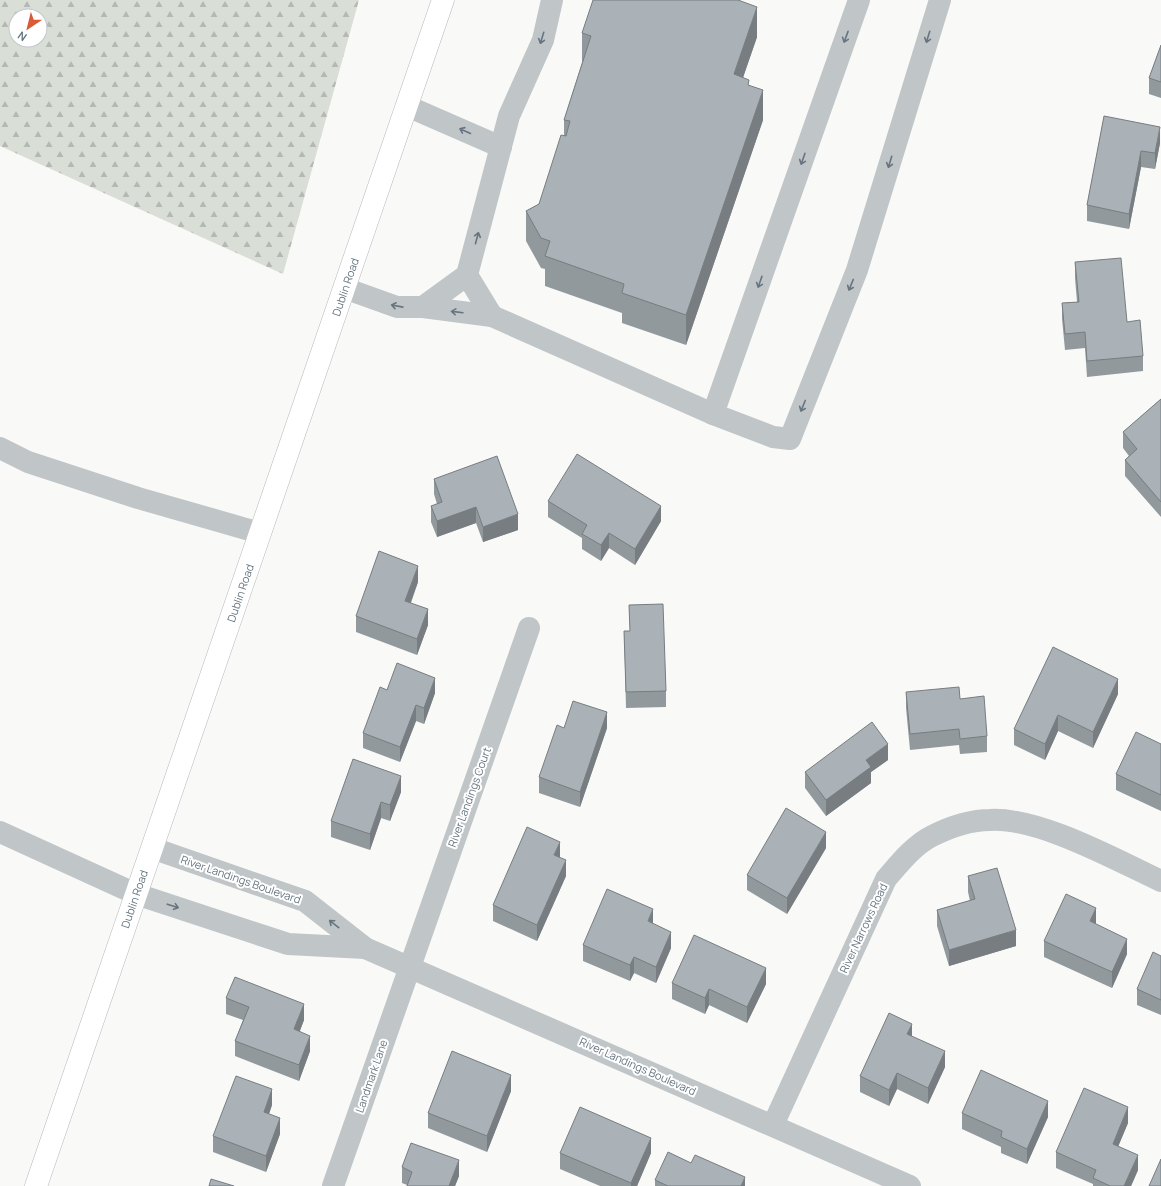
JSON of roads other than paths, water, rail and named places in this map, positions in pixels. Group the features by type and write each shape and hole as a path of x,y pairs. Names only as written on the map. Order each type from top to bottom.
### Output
{"main road":[{"name":"Dublin Road","path":"36,1186 443,0"}],"street":[{"path":"422,307 467,276 509,116 542,40 552,0"},
{"path":"713,414 859,0"},
{"path":"344,288 397,307 422,307 492,316 713,414 773,437 790,439 857,270 940,0"},
{"path":"407,106 501,147"},
{"path":"467,276 492,316"},
{"path":"0,448 28,462 101,486 260,533"},
{"name":"River Landings Court","path":"409,966 529,628"},
{"name":"River Narrows Road","path":"773,1125 886,879 906,856 931,836 960,825 991,820 1023,823 1052,832 1161,881"},
{"name":"River Landings Boulevard","path":"0,832 136,894 288,944 365,948"},
{"name":"River Landings Boulevard","path":"152,848 305,901 365,948 910,1186"},
{"name":"Landmark Lane","path":"333,1186 409,966"}]}
